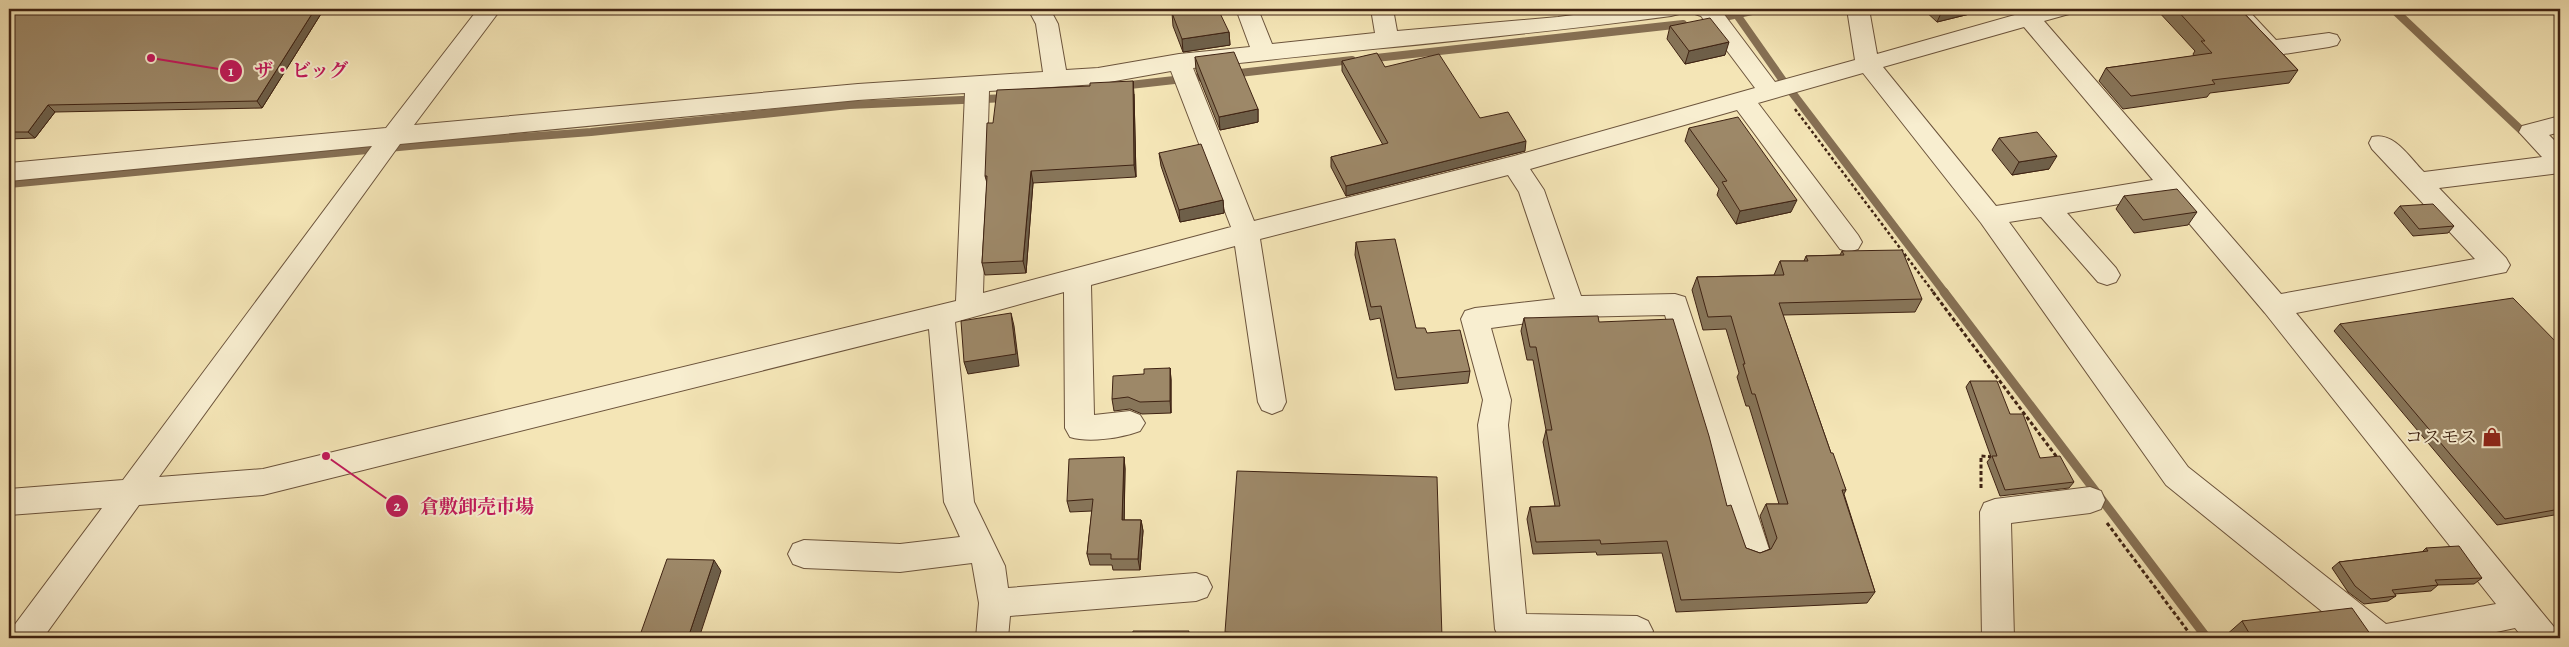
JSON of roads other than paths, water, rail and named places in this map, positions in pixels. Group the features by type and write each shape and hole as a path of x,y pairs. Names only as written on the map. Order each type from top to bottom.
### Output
{"street":[{"path":"24,638 386,146 490,9"},
{"path":"1039,9 1047,24 1056,79"},
{"path":"1247,9 1264,53"},
{"path":"1382,9 1387,39"},
{"path":"1560,9 1584,21"},
{"path":"9,172 386,146 858,92 1098,76 1179,62 1387,39 1584,21 1671,9"},
{"path":"1703,9 1708,9 1782,89"},
{"path":"1858,9 1867,63 1990,216 2177,476 2378,638"},
{"path":"9,502 263,482 969,308 1246,233 1514,165 2062,9"},
{"path":"2235,9 2271,48 2328,40"},
{"path":"2029,19 2274,306 2542,638"},
{"path":"1179,62 1246,233 1272,402"},
{"path":"969,308 977,85"},
{"path":"1742,100 1849,242"},
{"path":"2560,124 2531,132 2560,160"},
{"path":"2274,306 2497,265 2381,143"},
{"path":"2418,182 2560,164"},
{"path":"1514,165 1531,190 1571,307"},
{"path":"1990,216 2172,186"},
{"path":"2047,207 2106,275"},
{"path":"1077,279 1080,428 1130,423"},
{"path":"1637,631 1511,629 1493,425 1497,400 1475,319 1571,307 1675,304 1753,549"},
{"path":"941,315 959,502 979,549 989,566 995,603 992,638"},
{"path":"1998,638 1995,512 2090,500"},
{"path":"804,554 900,558 979,549"},
{"path":"995,603 1196,587"},
{"path":"2386,638 2505,617"}],"waterway":[{"path":"1715,19 1761,9"},
{"path":"2393,9 2521,130"},
{"path":"1737,15 1784,82 1945,293"},
{"path":"1367,59 1683,24"},
{"path":"1231,74 1352,60"},
{"path":"1121,86 1210,76"},
{"path":"9,184 420,145 591,132 849,105 1007,98"},
{"path":"1944,292 2207,638"}],"place":[{"name":"ザ・ビッグ","path":"151,58"},
{"name":"コスモス","path":"2492,437"},
{"name":"倉敷卸売市場","path":"326,456"}]}
